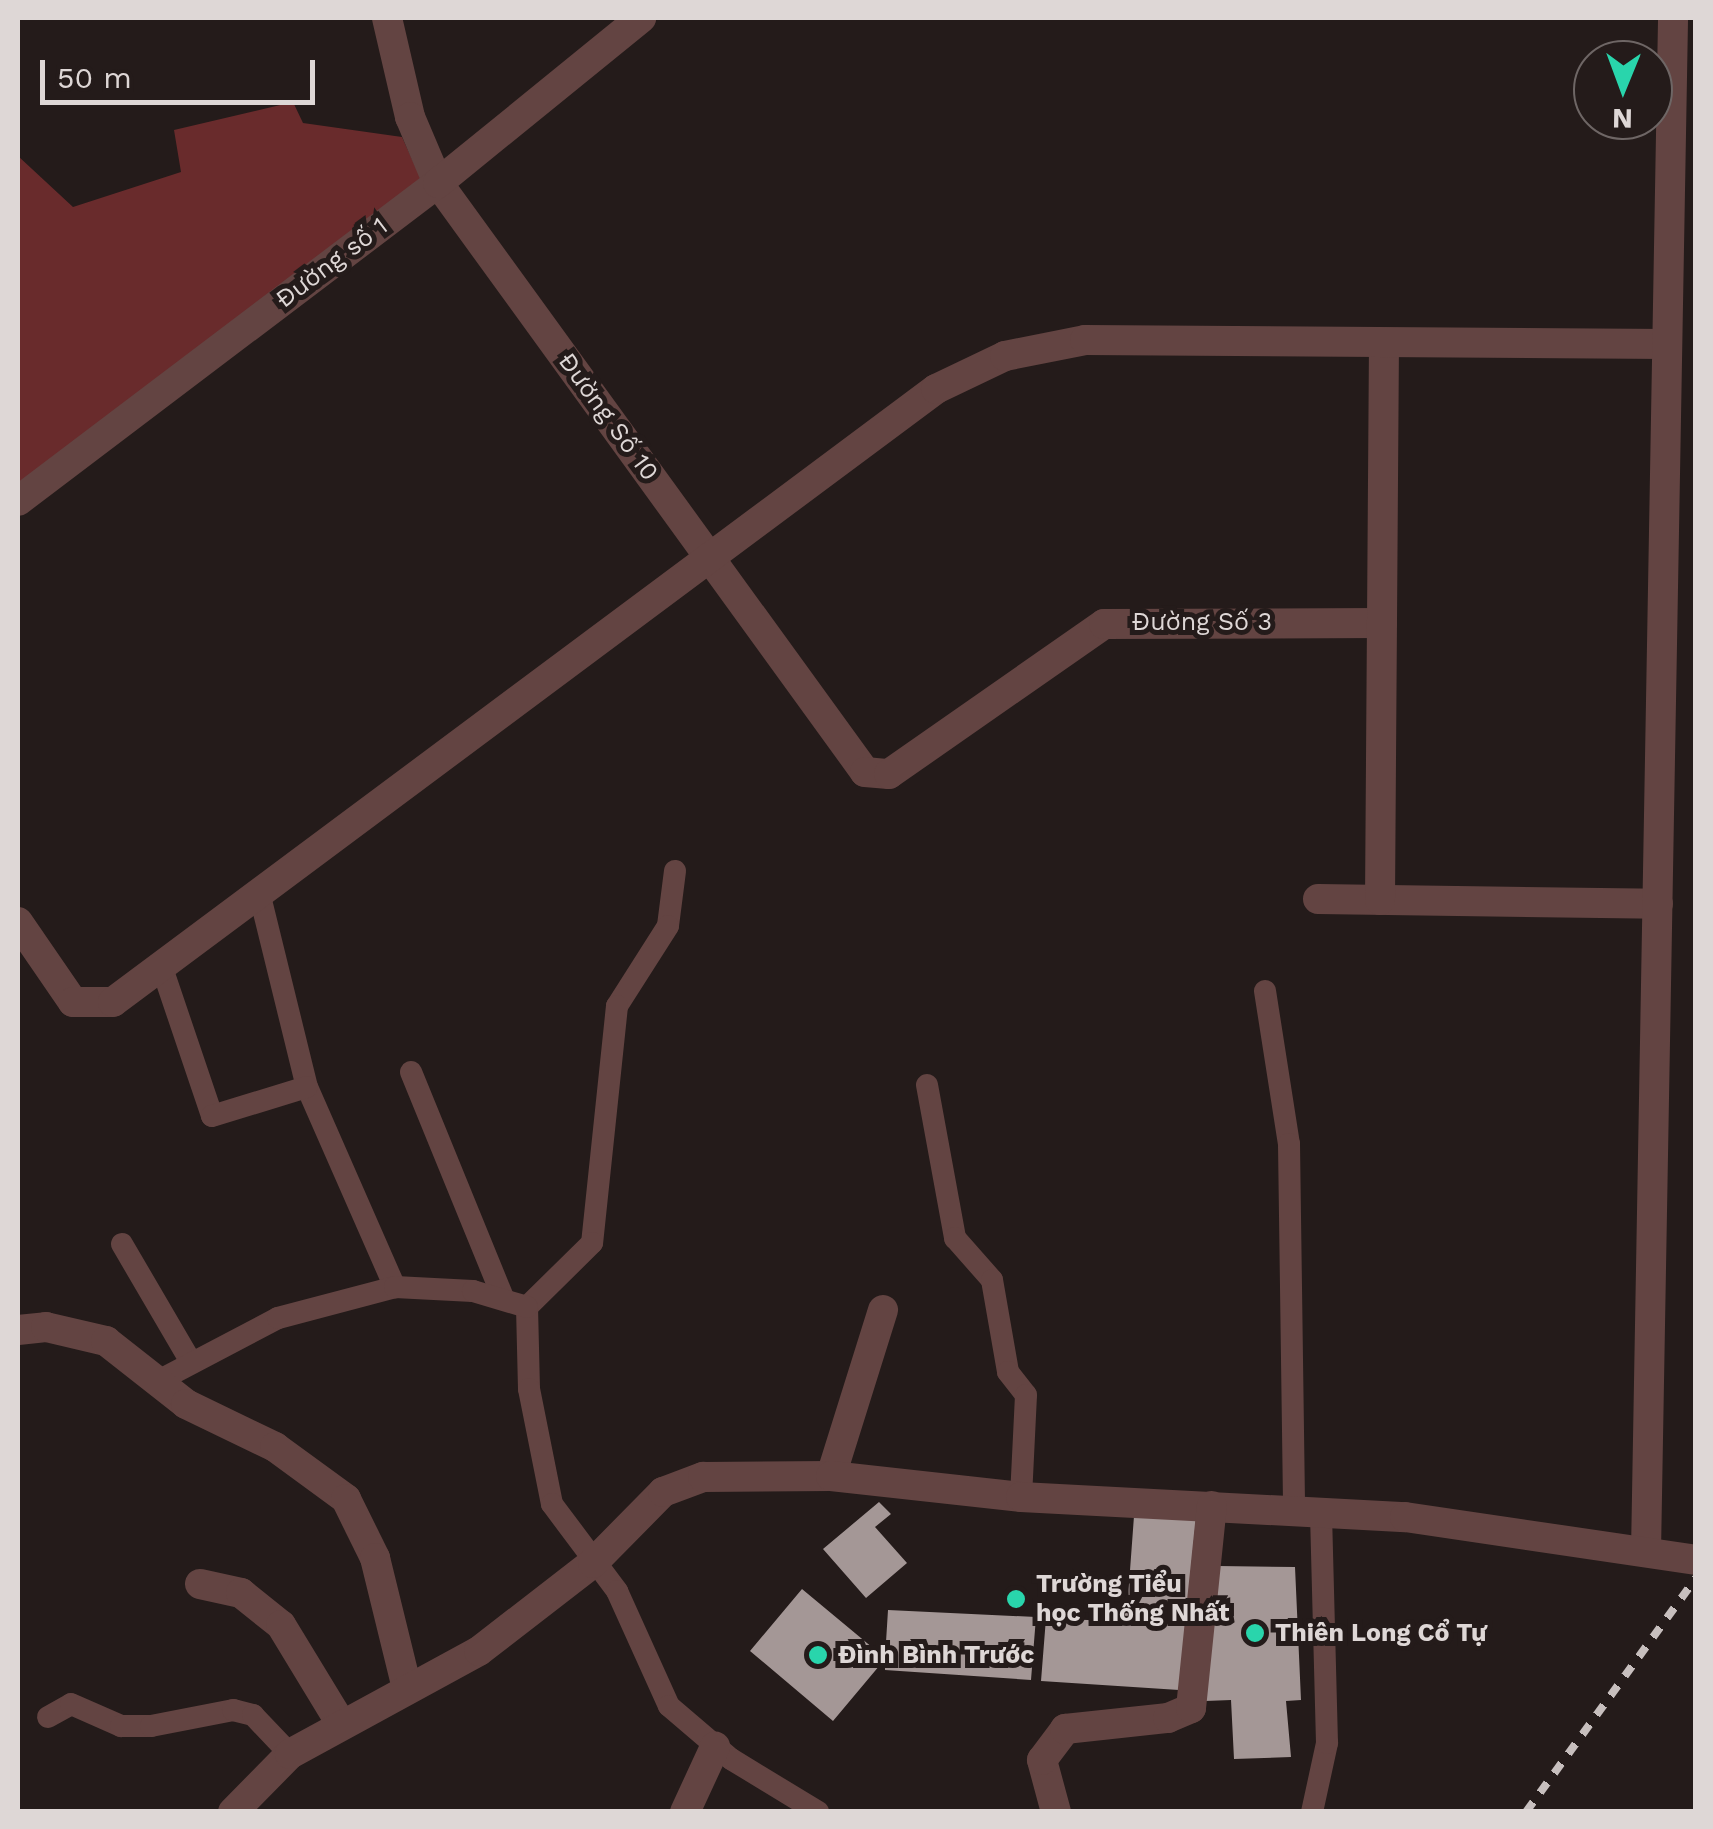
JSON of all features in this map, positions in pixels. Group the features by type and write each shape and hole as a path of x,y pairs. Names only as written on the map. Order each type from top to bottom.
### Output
{"street":[{"name":"Đường Số 10","path":"387,18 410,117 438,183 865,772 888,774"},
{"name":"Đường số 1","path":"18,501 438,183 641,18"},
{"path":"1646,1552 1674,18"},
{"path":"18,922 72,1002 88,1008 113,1002 936,389 1005,356 1085,340 1667,344"},
{"path":"1380,900 1384,342"},
{"name":"Đường Số 3","path":"888,774 1104,624 1382,623"},
{"path":"1318,899 1658,904"},
{"path":"831,1476 883,1310"},
{"path":"18,1330 80,1332 162,1379 186,1404 275,1447 346,1499 376,1558 407,1688"},
{"path":"232,1812 290,1754 340,1722 478,1651 593,1563 680,1482 734,1474 831,1476 1022,1497 1308,1510 1695,1559"},
{"path":"1056,1812 1042,1760 1065,1729 1191,1708 1212,1506"},
{"path":"200,1584 241,1594 282,1625 340,1722"},
{"path":"685,1812 715,1747"}],"lane":[{"path":"675,871 668,926 618,1006 592,1243 527,1307 524,1349 552,1504 617,1592 669,1706 715,1747 818,1812"},
{"path":"259,892 307,1087 395,1287"},
{"path":"161,966 212,1116 307,1087"},
{"path":"1265,991 1289,1144 1308,1510 1327,1743 1312,1812"},
{"path":"411,1072 503,1298"},
{"path":"928,1085 955,1238 992,1280 1008,1372 1026,1395 1022,1497"},
{"path":"122,1244 191,1362"},
{"path":"162,1379 278,1318 395,1287 503,1298 527,1307"},
{"path":"48,1717 71,1704 112,1724 140,1726 233,1710 254,1716 290,1754"}],"shaded area":[{"path":"293,102 303,123 402,137 421,179 18,484 18,156 73,207 181,172 174,130"}],"building":[{"path":"879,1502 891,1514 875,1527 907,1563 866,1598 823,1549"},
{"path":"1134,1516 1196,1519 1179,1690 1041,1681 1046,1618 1108,1621 1127,1611"},
{"name":"Thiên Long Cổ Tự","path":"1218,1566 1295,1567 1301,1700 1286,1701 1291,1757 1234,1759 1231,1700 1205,1701"},
{"path":"802,1589 885,1658 888,1610 1036,1617 1031,1680 885,1670 885,1659 833,1721 750,1651"}],"railway":[{"path":"1526,1812 1696,1578"}],"place":[{"name":"Trường Tiểu học Thống Nhất","path":"1016,1599"},
{"name":"Thiên Long Cổ Tự","path":"1255,1633"},
{"name":"Đình Bình Trước","path":"818,1655"}]}
